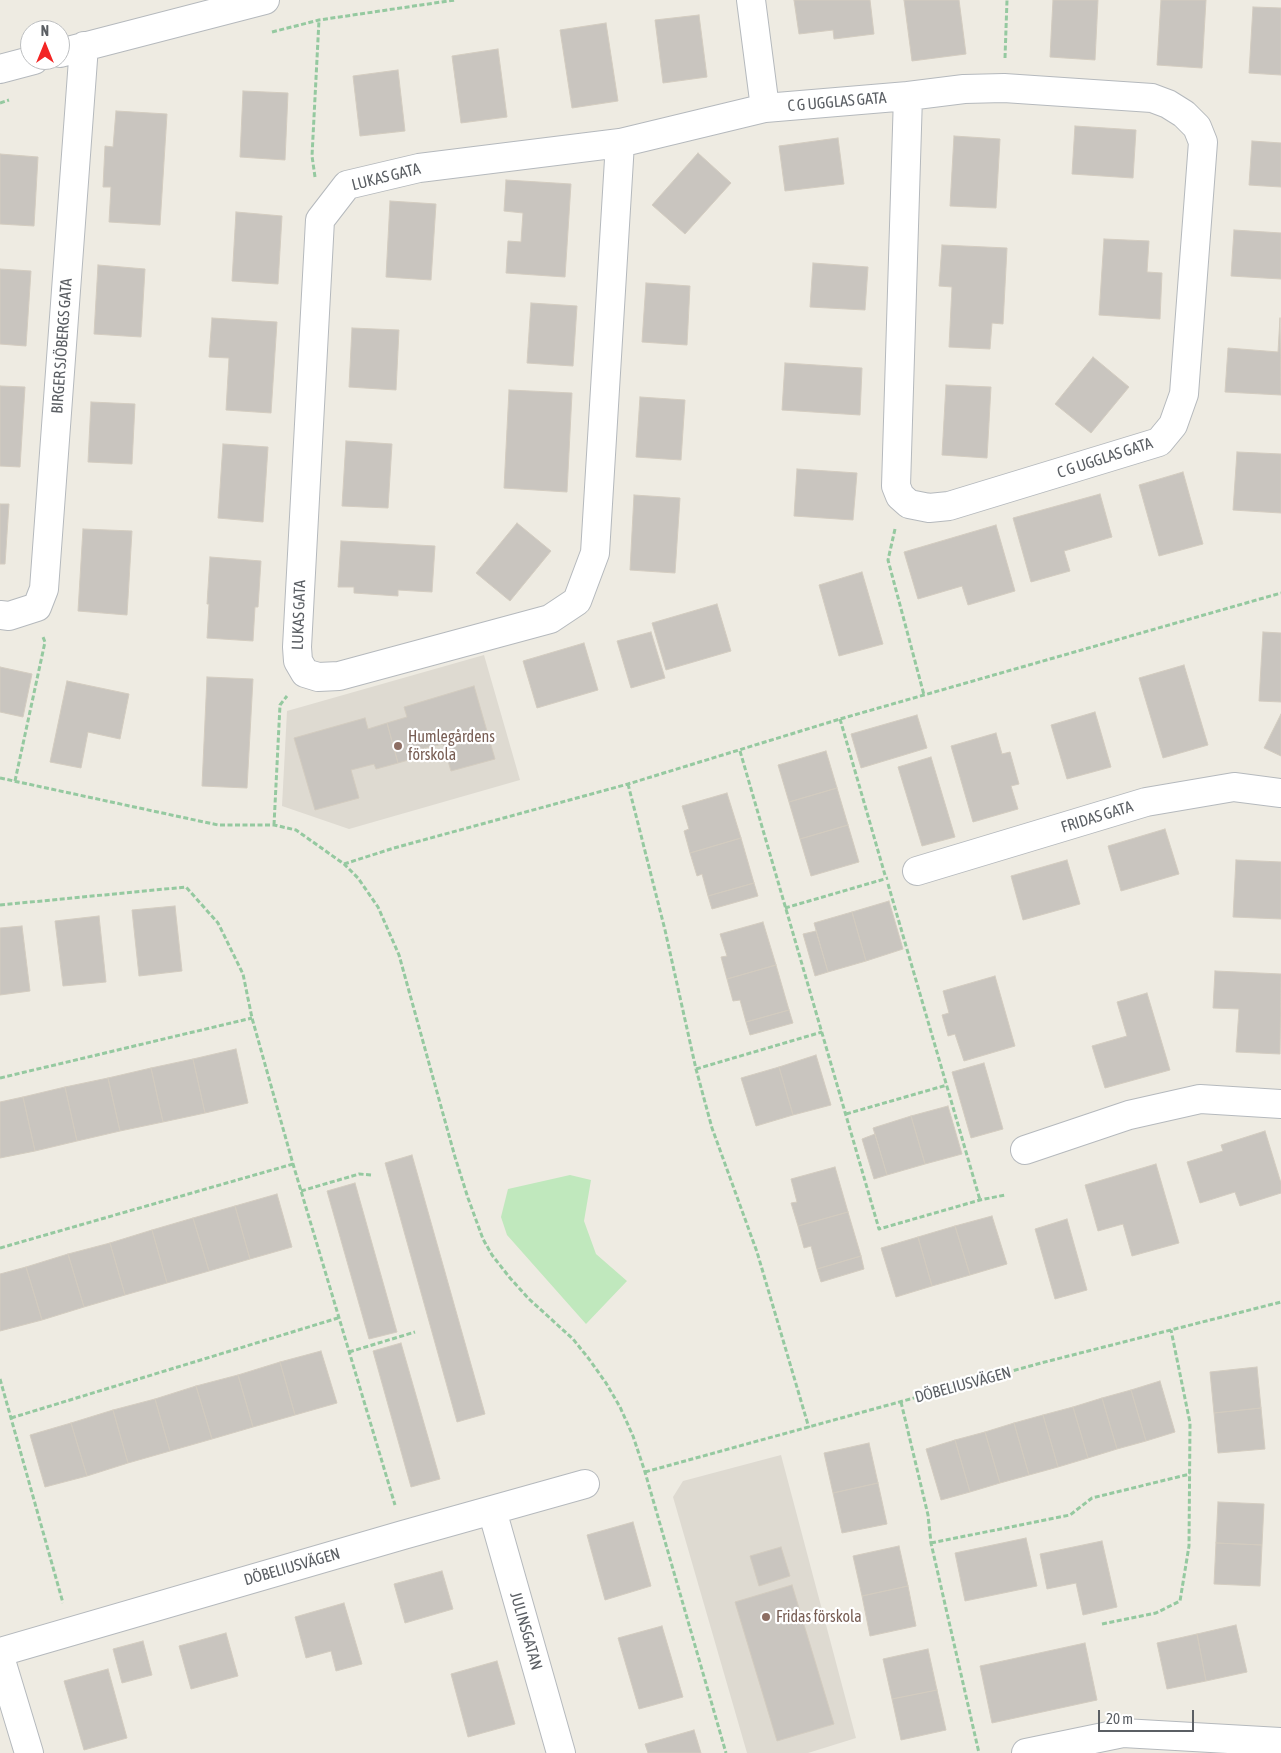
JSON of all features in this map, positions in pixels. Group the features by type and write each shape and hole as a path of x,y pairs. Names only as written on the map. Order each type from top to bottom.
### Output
{"street":[{"name":"BIRGER SJÖBERGS GATA","path":"37,607 44,589 72,49 265,0"},
{"path":"751,0 765,108"},
{"path":"0,69 20,64"},
{"name":"C G UGGLAS GATA","path":"765,108 964,90 1004,88 1152,98 1168,104 1184,114 1196,127 1203,142 1184,394 1173,425 1159,442 949,506 928,508 909,504 900,496 896,486 908,96"},
{"name":"LUKAS GATA","path":"620,143 595,553 577,601 550,619 348,674 318,677 305,673 298,661 297,647 320,220 347,185 419,168 620,143 765,108"},
{"path":"0,615 9,616 37,607"},
{"name":"FRIDAS GATA","path":"917,871 1146,802 1234,787 1281,792"},
{"path":"1025,1150 1129,1115 1200,1099 1281,1104"},
{"name":"DÖBELIUSVÄGEN","path":"0,1652 404,1534 585,1484"},
{"name":"JULINSGATAN","path":"492,1510 561,1753"},
{"path":"0,1657 28,1753"},
{"path":"1026,1753 1123,1733 1281,1742"}],"path":[{"path":"320,220 312,156 319,20 455,0"},
{"path":"1004,88 1007,0"},
{"path":"909,504 894,531 888,560 924,695"},
{"path":"344,864 394,848 628,784 924,695 1281,593"},
{"path":"15,781 45,642 37,607"},
{"path":"274,825 280,704 305,673"},
{"path":"840,720 980,1200"},
{"path":"740,751 879,1229 980,1200 1005,1196"},
{"path":"0,778 218,825 274,825 296,830 344,864 358,878 378,907 399,955 455,1157 483,1239 492,1255 510,1278 529,1299 573,1339 606,1383 620,1407 633,1436 726,1753"},
{"path":"628,784 665,930 696,1069 712,1128 757,1252 809,1428"},
{"path":"785,908 917,871"},
{"path":"0,905 186,887 218,923 243,974 252,1018 293,1164 404,1534"},
{"path":"0,1078 252,1018"},
{"path":"696,1069 822,1032"},
{"path":"846,1114 947,1085"},
{"path":"0,1248 293,1164"},
{"path":"301,1191 359,1174 371,1175"},
{"name":"DÖBELIUSVÄGEN","path":"645,1472 1040,1363 1281,1302"},
{"path":"10,1418 338,1318"},
{"path":"1102,1624 1156,1613 1180,1601 1189,1546 1190,1423 1171,1330"},
{"path":"349,1352 416,1332"},
{"path":"0,1379 70,1630"},
{"path":"901,1402 928,1515 931,1543 979,1753"},
{"path":"931,1543 1070,1515 1092,1498 1190,1474"}],"shaded area":[{"name":"Humlegårdens förskola","path":"484,655 520,780 349,829 282,806 287,711"},
{"name":"Fridas förskola","path":"781,1455 856,1738 808,1753 747,1753 673,1497 683,1481"}],"green space":[{"path":"570,1175 591,1180 584,1221 596,1254 627,1281 586,1324 507,1235 501,1217 508,1189"}],"building":[{"path":"794,0 870,0 874,34 834,39 833,30 799,34"},
{"path":"904,0 959,0 966,54 912,61"},
{"path":"1053,0 1098,0 1095,60 1050,57"},
{"path":"1161,0 1206,0 1202,68 1157,65"},
{"path":"1253,7 1281,8 1281,75 1249,73"},
{"path":"699,15 707,77 663,83 655,20"},
{"path":"606,23 618,101 572,108 560,30"},
{"path":"498,49 507,117 461,123 452,56"},
{"path":"398,70 405,131 360,136 353,76"},
{"path":"243,91 288,93 285,160 240,157"},
{"path":"116,111 167,114 160,225 109,222 111,187 103,187 105,146 113,147"},
{"path":"1075,126 1136,130 1133,178 1072,174"},
{"path":"954,136 1000,139 996,208 950,206"},
{"path":"838,138 844,184 785,191 779,146"},
{"path":"1252,141 1281,143 1281,187 1249,185"},
{"path":"698,153 731,183 685,234 652,205"},
{"path":"0,154 38,157 34,226 0,224"},
{"path":"506,180 571,184 565,277 506,273 508,241 521,242 523,213 504,211"},
{"path":"390,201 436,204 431,280 386,277"},
{"path":"236,212 282,216 278,284 232,281"},
{"path":"1234,230 1281,233 1281,279 1231,276"},
{"path":"1104,239 1149,241 1147,272 1162,273 1160,319 1099,315"},
{"path":"942,245 1007,248 1003,324 992,323 990,349 949,347 952,287 939,286"},
{"path":"813,263 868,267 865,310 810,307"},
{"path":"98,265 145,269 141,337 94,334"},
{"path":"0,269 31,271 26,346 0,344"},
{"path":"646,283 690,286 687,345 642,342"},
{"path":"531,303 577,306 573,366 527,363"},
{"path":"212,318 277,322 271,413 226,410 229,358 209,357"},
{"path":"1280,318 1281,395 1225,392 1228,348 1278,352"},
{"path":"352,328 399,330 396,390 349,387"},
{"path":"1093,357 1129,387 1091,433 1055,404"},
{"path":"785,363 862,368 860,415 782,410"},
{"path":"946,385 991,387 987,458 942,455"},
{"path":"0,386 25,387 20,467 0,466"},
{"path":"509,390 572,393 567,492 504,488"},
{"path":"640,397 685,400 681,460 636,457"},
{"path":"91,402 135,404 132,464 88,462"},
{"path":"346,441 392,444 388,508 342,506"},
{"path":"223,444 268,447 263,522 218,518"},
{"path":"1237,452 1281,454 1281,513 1233,510"},
{"path":"797,469 857,473 853,520 794,516"},
{"path":"1183,472 1203,544 1159,556 1139,485"},
{"path":"1100,494 1112,537 1064,551 1070,571 1031,582 1013,518"},
{"path":"634,495 680,498 675,573 630,570"},
{"path":"0,504 9,504 5,564 0,564"},
{"path":"517,523 551,551 510,601 476,573"},
{"path":"996,525 1015,591 968,605 962,586 918,599 904,552"},
{"path":"83,529 132,531 127,615 78,611"},
{"path":"341,541 435,546 432,592 398,590 398,596 354,593 354,587 338,587"},
{"path":"210,557 261,561 258,607 255,607 253,641 207,638"},
{"path":"862,572 883,644 839,656 819,585"},
{"path":"717,604 731,651 666,670 652,623"},
{"path":"651,632 665,678 631,688 617,641"},
{"path":"1263,632 1281,633 1281,702 1259,701"},
{"path":"584,643 598,690 537,708 523,661"},
{"path":"1184,665 1208,745 1163,758 1139,678"},
{"path":"0,667 32,674 23,717 0,712"},
{"path":"207,677 253,679 247,788 202,786"},
{"path":"67,681 129,694 120,739 88,732 81,768 50,762"},
{"path":"474,686 495,759 451,771 443,744 421,749 422,756 398,763 387,723 407,717 404,707"},
{"path":"1095,712 1111,767 1067,779 1051,725"},
{"path":"1281,714 1281,756 1264,748"},
{"path":"917,715 927,748 861,768 851,734"},
{"path":"365,718 368,729 387,723 398,763 376,769 374,764 351,770 359,798 315,810 294,738"},
{"path":"996,733 1002,754 1010,752 1019,784 1011,786 1018,809 973,822 951,746"},
{"path":"826,751 837,788 789,802 778,765"},
{"path":"931,757 955,837 922,846 898,767"},
{"path":"837,788 848,825 800,839 789,802"},
{"path":"727,793 741,838 690,853 684,831 689,829 682,806"},
{"path":"848,825 859,862 811,876 800,839"},
{"path":"1165,829 1179,874 1121,891 1108,846"},
{"path":"741,838 754,883 708,896 702,874 697,876 690,853"},
{"path":"1067,860 1080,904 1023,920 1011,876"},
{"path":"1236,860 1281,862 1281,919 1233,917"},
{"path":"754,883 758,896 712,909 708,896"},
{"path":"889,901 903,949 866,961 852,912"},
{"path":"175,906 182,971 139,976 132,910"},
{"path":"852,912 866,961 828,972 814,923"},
{"path":"99,916 106,982 63,986 55,921"},
{"path":"763,922 776,965 727,979 721,957 727,956 720,934"},
{"path":"22,926 30,991 0,995 0,928"},
{"path":"816,931 828,972 815,976 803,934"},
{"path":"776,965 789,1010 746,1022 740,1000 733,1001 727,979"},
{"path":"1215,971 1281,974 1280,1054 1236,1052 1239,1009 1213,1008"},
{"path":"995,976 1015,1046 964,1061 955,1034 948,1036 942,1015 949,1013 943,991"},
{"path":"1147,993 1170,1070 1105,1088 1092,1046 1127,1036 1117,1002"},
{"path":"789,1010 793,1023 750,1035 746,1022"},
{"path":"236,1049 248,1103 205,1113 193,1059"},
{"path":"816,1055 831,1105 793,1115 779,1067"},
{"path":"193,1059 205,1113 163,1122 151,1068"},
{"path":"984,1063 1003,1129 971,1138 952,1072"},
{"path":"779,1067 793,1115 756,1126 741,1078"},
{"path":"151,1068 163,1122 120,1131 108,1078"},
{"path":"108,1078 120,1131 77,1141 65,1087"},
{"path":"65,1087 77,1141 35,1151 23,1097"},
{"path":"23,1097 35,1151 0,1158 0,1102"},
{"path":"948,1106 962,1154 925,1164 911,1116"},
{"path":"911,1116 925,1164 887,1175 873,1128"},
{"path":"1265,1131 1281,1183 1281,1193 1240,1206 1235,1192 1200,1203 1187,1162 1223,1151 1221,1145"},
{"path":"875,1134 887,1175 874,1179 862,1139"},
{"path":"412,1155 485,1414 457,1422 385,1163"},
{"path":"1156,1164 1179,1243 1132,1256 1123,1224 1098,1231 1085,1185"},
{"path":"835,1167 848,1212 798,1226 791,1203 797,1202 791,1179"},
{"path":"355,1183 397,1332 369,1339 327,1191"},
{"path":"277,1194 292,1247 250,1259 235,1206"},
{"path":"235,1206 250,1259 209,1271 193,1218"},
{"path":"848,1212 861,1256 817,1269 811,1246 804,1248 798,1226"},
{"path":"992,1216 1007,1264 970,1275 955,1226"},
{"path":"193,1218 209,1271 167,1283 152,1230"},
{"path":"1067,1219 1087,1290 1055,1299 1035,1229"},
{"path":"955,1226 970,1275 932,1286 918,1237"},
{"path":"152,1230 167,1283 125,1295 110,1243"},
{"path":"918,1237 932,1286 896,1297 881,1248"},
{"path":"110,1243 125,1295 84,1307 68,1254"},
{"path":"68,1254 84,1307 42,1320 26,1267"},
{"path":"861,1256 864,1269 821,1282 817,1269"},
{"path":"26,1267 42,1320 0,1331 0,1274"},
{"path":"401,1343 440,1479 411,1487 373,1351"},
{"path":"321,1351 337,1403 295,1415 280,1362"},
{"path":"280,1362 295,1415 253,1427 238,1375"},
{"path":"1257,1367 1261,1408 1214,1413 1210,1372"},
{"path":"238,1375 253,1427 212,1439 196,1386"},
{"path":"1160,1381 1175,1432 1146,1441 1131,1390"},
{"path":"196,1386 212,1439 170,1451 155,1399"},
{"path":"1131,1390 1146,1441 1117,1449 1102,1398"},
{"path":"1102,1398 1117,1449 1088,1458 1073,1407"},
{"path":"155,1399 170,1451 128,1463 113,1410"},
{"path":"1073,1407 1088,1458 1058,1467 1043,1415"},
{"path":"1261,1408 1265,1449 1218,1453 1214,1413"},
{"path":"113,1410 128,1463 87,1476 71,1423"},
{"path":"1043,1415 1058,1467 1029,1475 1014,1423"},
{"path":"71,1423 87,1476 45,1487 30,1435"},
{"path":"1014,1423 1029,1475 1000,1483 985,1432"},
{"path":"985,1432 1000,1483 970,1492 955,1440"},
{"path":"955,1440 970,1492 941,1500 926,1449"},
{"path":"869,1443 878,1483 833,1493 824,1453"},
{"path":"878,1483 887,1524 842,1533 833,1493"},
{"path":"1218,1502 1264,1504 1262,1545 1216,1543"},
{"path":"633,1522 651,1586 605,1600 587,1535"},
{"path":"1026,1538 1037,1586 965,1601 955,1553"},
{"path":"1102,1541 1117,1607 1083,1615 1076,1583 1047,1589 1040,1554"},
{"path":"1216,1543 1262,1545 1260,1586 1214,1584"},
{"path":"899,1546 908,1586 862,1596 853,1556"},
{"path":"781,1547 790,1576 759,1586 750,1556"},
{"path":"442,1571 453,1609 405,1623 394,1584"},
{"path":"792,1585 834,1724 777,1741 735,1602"},
{"path":"908,1586 916,1626 870,1636 862,1596"},
{"path":"344,1603 362,1664 336,1671 331,1651 306,1658 295,1617"},
{"path":"1236,1625 1247,1672 1206,1681 1197,1634"},
{"path":"662,1626 683,1697 639,1709 618,1638"},
{"path":"226,1633 238,1676 191,1689 179,1646"},
{"path":"1197,1634 1206,1681 1167,1689 1157,1643"},
{"path":"143,1641 152,1675 122,1683 113,1649"},
{"path":"1085,1643 1097,1700 992,1723 980,1666"},
{"path":"928,1649 937,1690 892,1699 883,1659"},
{"path":"497,1661 515,1724 468,1737 451,1674"},
{"path":"108,1669 127,1738 84,1750 64,1681"},
{"path":"937,1690 946,1730 901,1740 892,1699"},
{"path":"694,1730 701,1753 648,1753 645,1744"}],"place":[{"name":"Humlegårdens förskola","path":"398,746"},
{"name":"Fridas förskola","path":"766,1617"}]}
